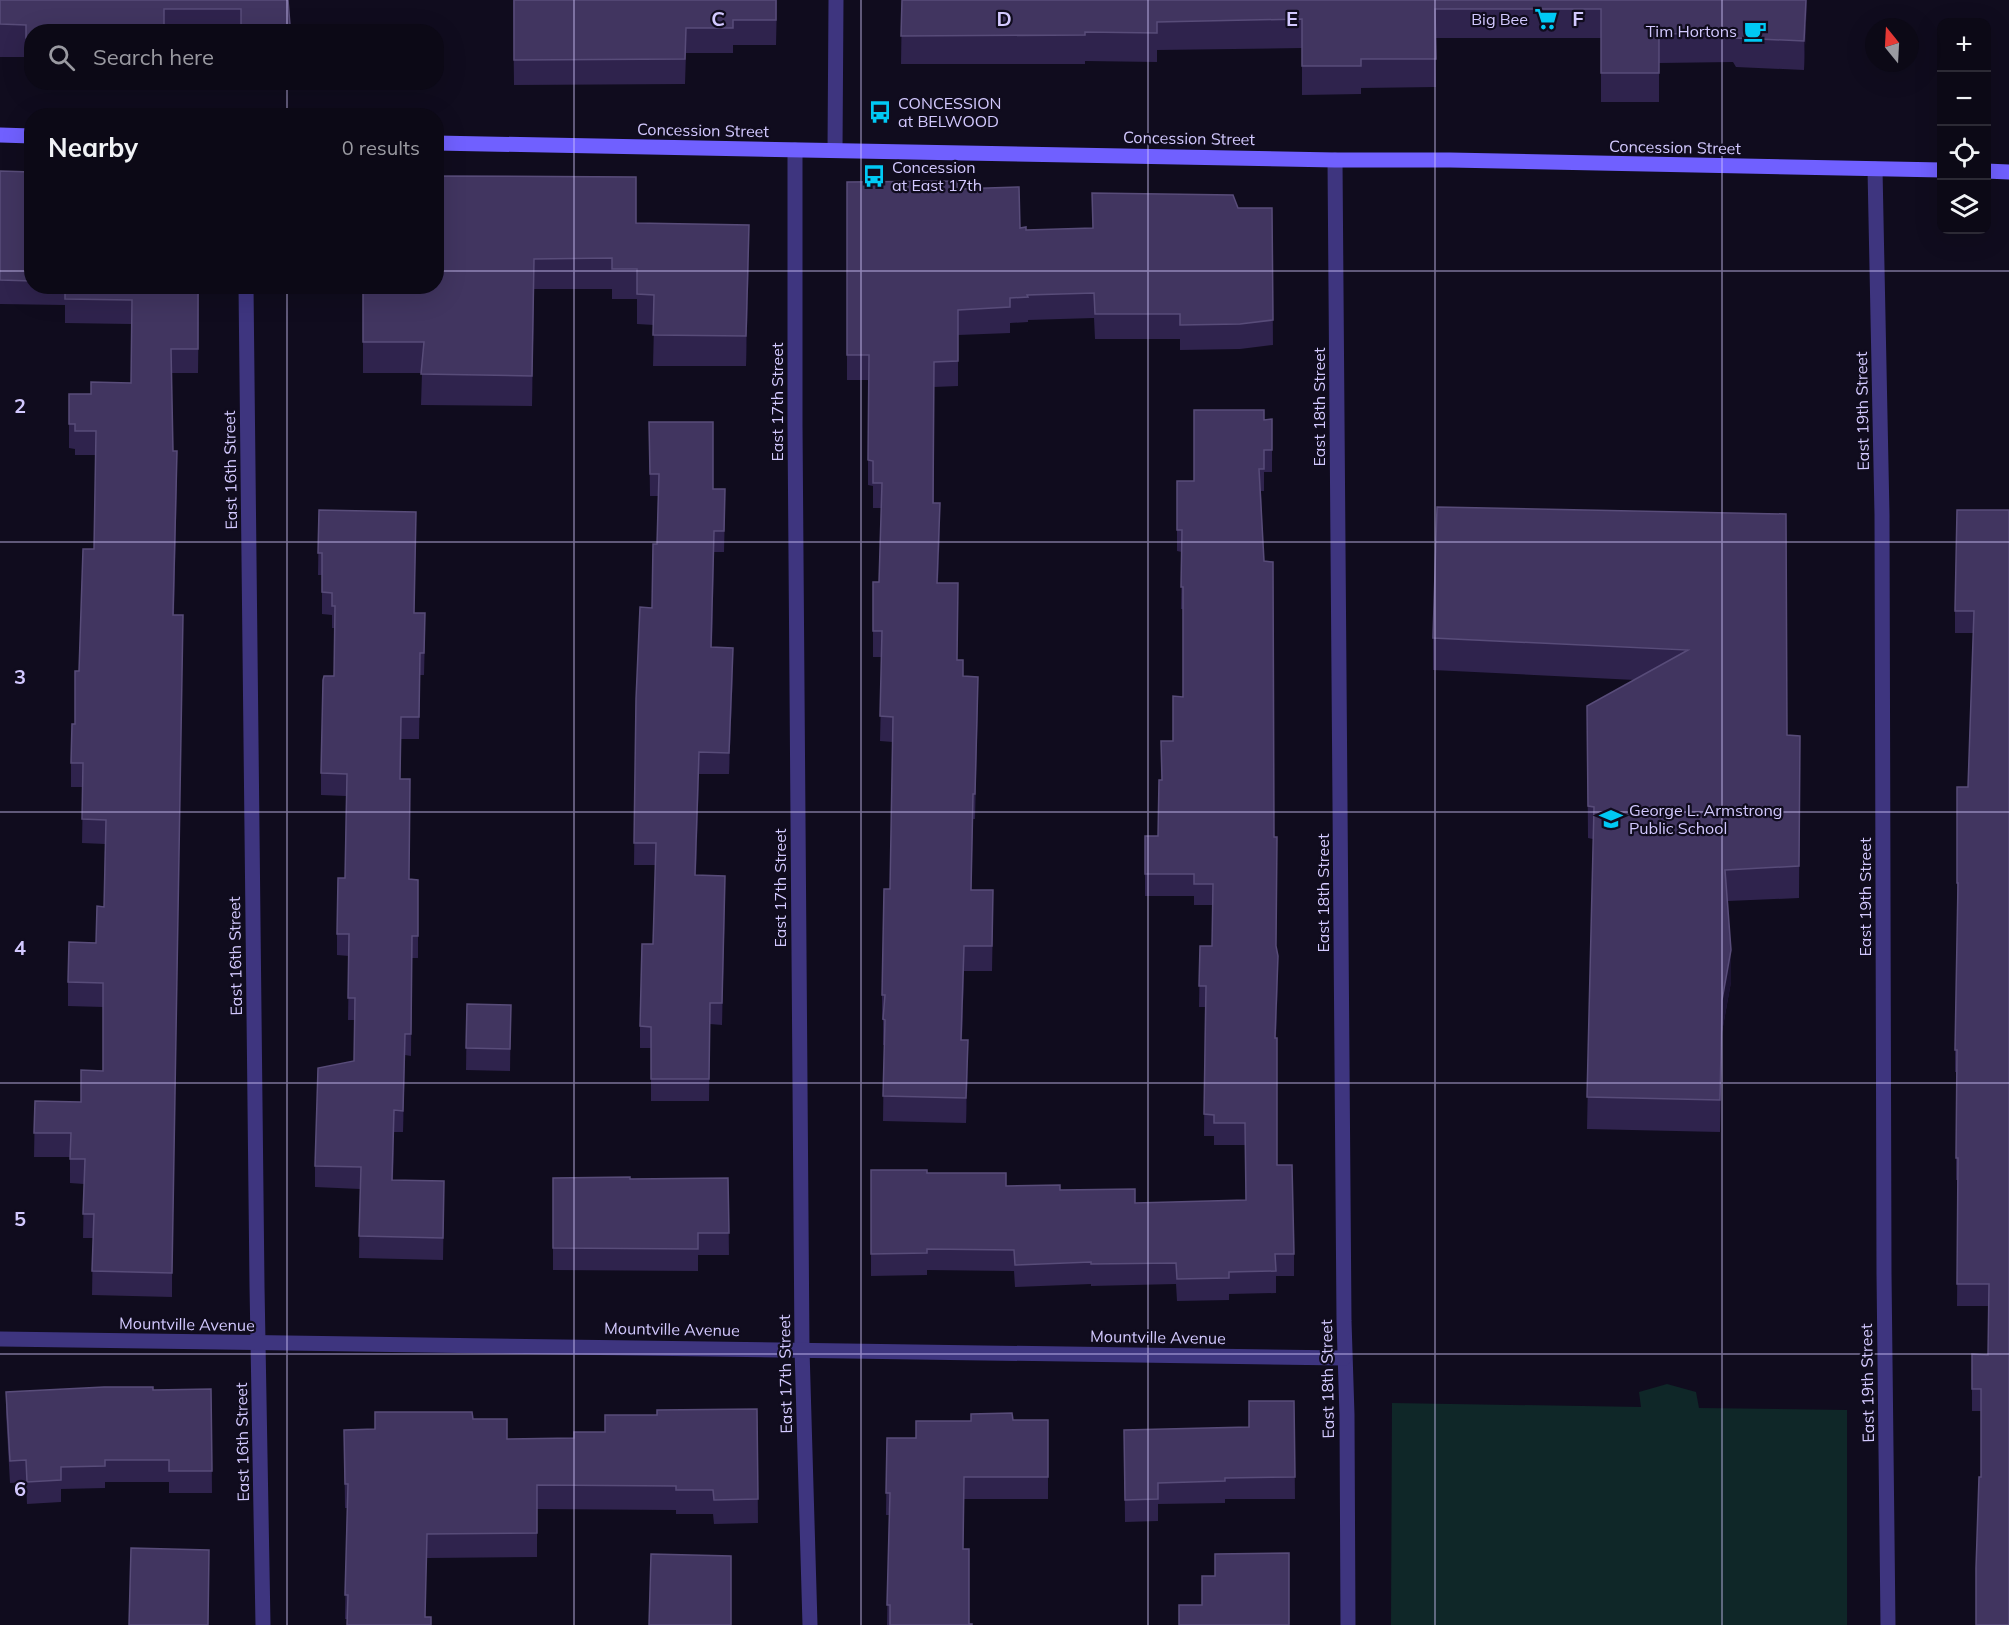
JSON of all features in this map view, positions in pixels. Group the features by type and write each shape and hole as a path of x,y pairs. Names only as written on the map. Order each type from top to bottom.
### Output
{"main road":[{"path":"0,135 24,136"},
{"name":"Concession Street","path":"444,143 1937,170"},
{"path":"1991,171 2009,172"}],"street":[{"path":"835,150 836,0"},
{"name":"East 17th Street","path":"795,150 802,1349 810,1625"},
{"name":"East 18th Street","path":"1335,160 1348,1625"},
{"name":"East 19th Street","path":"1875,169 1882,515 1884,1250 1888,1625"},
{"name":"East 16th Street","path":"246,294 263,1625"},
{"name":"Mountville Avenue","path":"0,1339 1344,1358"}],"green space":[{"path":"1667,1384 1696,1392 1699,1408 1847,1410 1847,1625 1391,1625 1392,1403 1641,1407 1639,1392"}],"building":[{"path":"0,0 288,0 290,24 241,24 241,9 164,9 164,24 0,24"},
{"path":"514,0 776,0 776,20 733,20 733,28 686,28 685,59 514,60"},
{"path":"902,0 1806,0 1804,41 1736,38 1733,33 1659,34 1659,73 1601,73 1601,9 1435,9 1436,59 1361,59 1361,66 1302,66 1302,19 1157,22 1157,33 1085,32 1085,35 901,36"},
{"path":"0,171 24,172 24,281 0,280"},
{"path":"444,176 636,177 636,223 749,225 746,336 653,335 654,295 637,294 637,269 612,269 612,258 534,259 532,376 421,374 424,342 363,342 363,294 444,294"},
{"path":"957,181 957,189 1019,187 1020,228 1026,227 1026,230 1093,228 1092,193 1233,195 1238,208 1272,208 1273,320 1240,324 1180,325 1180,314 1095,314 1094,293 1027,295 1028,297 1010,298 1010,307 958,310 958,361 934,362 933,503 940,503 937,583 958,583 957,660 963,660 963,676 978,677 971,890 993,890 992,946 964,946 961,1040 968,1040 966,1098 883,1096 884,889 890,889 893,717 880,716 882,631 873,631 873,582 879,582 882,483 873,483 873,461 868,460 869,355 847,355 847,182"},
{"path":"65,294 198,294 198,349 171,349 173,451 177,451 173,615 183,615 172,1273 92,1271 94,1214 83,1214 85,1159 70,1159 71,1133 34,1133 35,1101 81,1102 81,1070 103,1071 103,983 68,982 69,942 96,943 97,906 104,907 106,820 82,819 83,763 71,763 72,724 75,724 75,671 79,671 83,549 94,549 96,431 75,431 75,424 69,424 69,394 91,394 91,382 131,383 132,300 65,299"},
{"path":"1194,410 1264,410 1264,420 1272,419 1272,450 1264,450 1264,469 1259,469 1264,561 1273,562 1274,837 1277,837 1276,946 1278,956 1275,1038 1277,1038 1277,1165 1292,1165 1294,1254 1275,1254 1276,1271 1229,1272 1229,1278 1177,1279 1176,1263 1091,1264 1091,1262 1015,1265 1014,1250 927,1249 927,1253 871,1254 871,1170 1006,1173 1006,1186 1060,1185 1060,1190 1135,1189 1135,1203 1246,1200 1245,1123 1214,1123 1214,1115 1204,1114 1206,986 1199,986 1200,946 1212,946 1213,884 1194,884 1194,874 1145,874 1145,836 1158,836 1159,780 1162,780 1161,741 1173,741 1173,696 1183,697 1182,530 1177,530 1177,481 1194,481"},
{"path":"649,422 713,422 713,489 725,489 724,531 714,531 711,647 733,648 729,753 699,752 695,875 725,876 722,1003 710,1003 709,1079 651,1079 651,1027 640,1026 642,944 653,944 656,843 634,843 640,607 652,608 653,544 657,544 659,474 650,474"},
{"path":"1437,507 1786,514 1787,735 1800,736 1799,866 1725,870 1731,950 1722,1000 1720,1100 1587,1097 1594,807 1588,806 1587,706 1688,650 1433,638"},
{"path":"319,510 416,512 414,613 425,613 424,653 420,653 419,717 401,717 400,779 410,779 409,879 418,880 418,936 412,936 411,1034 405,1034 403,1111 394,1110 392,1180 444,1181 443,1238 359,1236 361,1167 315,1166 318,1068 354,1061 355,998 348,998 349,934 337,934 338,878 345,878 347,774 321,773 323,680 324,676 334,676 335,606 332,606 332,593 322,592 322,553 318,553"},
{"path":"1957,510 2009,510 2009,1625 1976,1625 1979,1477 1981,1477 1981,1389 1972,1389 1972,1354 1988,1355 1989,1284 1957,1284 1958,1158 1956,1158 1957,1050 1955,1050 1957,787 1968,787 1974,611 1955,611"},
{"path":"467,1004 511,1005 510,1049 466,1048"},
{"path":"630,1177 630,1179 728,1178 729,1233 698,1233 698,1249 553,1248 553,1178"},
{"path":"153,1387 153,1390 211,1389 212,1471 169,1471 169,1460 105,1460 105,1466 61,1467 61,1480 27,1482 26,1460 10,1461 6,1392"},
{"path":"1249,1401 1294,1401 1295,1477 1225,1478 1225,1481 1158,1483 1158,1499 1125,1500 1124,1430 1249,1427"},
{"path":"757,1409 758,1499 714,1500 713,1490 676,1490 676,1486 537,1485 537,1533 427,1534 425,1617 431,1617 431,1625 347,1625 348,1595 345,1595 348,1484 345,1484 344,1430 375,1429 375,1412 472,1412 473,1419 507,1419 507,1439 574,1438 574,1432 605,1432 605,1415 657,1415 657,1410"},
{"path":"1012,1413 1013,1420 1048,1420 1048,1477 964,1477 963,1549 969,1549 969,1624 972,1625 890,1625 890,1605 887,1605 890,1493 886,1493 887,1438 916,1438 916,1421 971,1421 971,1414"},
{"path":"131,1548 209,1550 208,1625 129,1625"},
{"path":"1289,1553 1289,1625 1179,1625 1179,1605 1202,1605 1202,1576 1215,1576 1215,1554"},
{"path":"651,1554 731,1556 731,1625 649,1625"}],"place":[{"name":"Big Bee","path":"1546,19"},
{"name":"Tim Hortons","path":"1755,31"},
{"name":"CONCESSION at BELWOOD","path":"880,112"},
{"name":"Concession at East 17th","path":"874,176"},
{"name":"George L. Armstrong Public School","path":"1611,819"}]}
